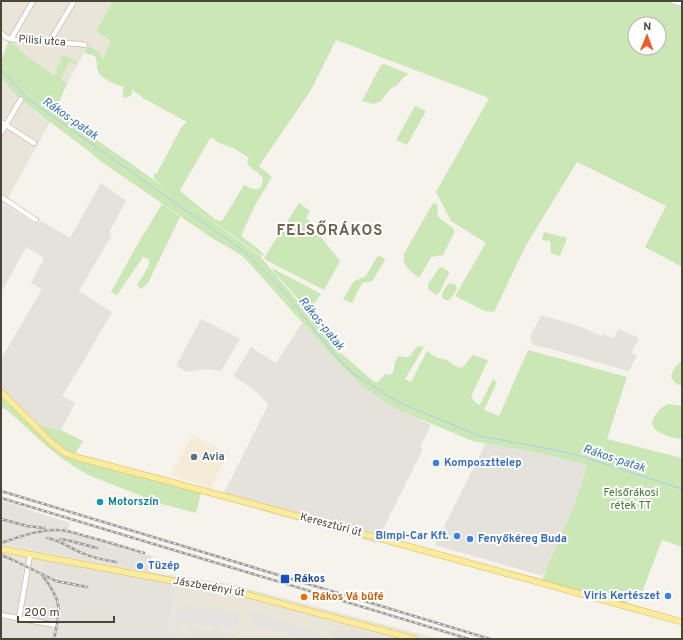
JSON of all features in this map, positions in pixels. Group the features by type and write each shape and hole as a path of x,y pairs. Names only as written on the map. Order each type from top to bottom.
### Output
{"main road":[{"name":"Keresztúri út","path":"1,392 52,443 65,453 78,458 682,622"},
{"name":"Jászberényi út","path":"1,550 249,595 414,639"}],"street":[{"path":"11,39 33,1"},
{"path":"49,42 74,1"},
{"path":"673,1 682,4"},
{"name":"Pilisi utca","path":"1,33 4,37 11,39 85,45"},
{"path":"1,133 3,123 20,99"},
{"path":"3,123 34,143"},
{"path":"2,200 36,220"},
{"path":"19,618 30,555"},
{"path":"1,615 55,625"}],"shaded area":[{"path":"1,1 113,1 96,31 111,41 103,58 99,52 88,46 67,84 31,59 1,35"},
{"path":"1,78 18,97 50,122 1,211"},
{"path":"101,183 126,201 110,231 111,236 79,291 112,312 62,396 75,403 61,430 31,423 1,391 1,359 42,289 31,283 44,258 26,247 1,293 1,211 5,205 37,225 41,221 70,238"},
{"path":"541,315 581,327 601,336 602,334 614,338 618,329 639,338 631,353 637,355 629,371 532,344 530,337"},
{"path":"201,319 240,339 221,371 204,369 187,372 176,366"},
{"path":"302,323 362,386 431,425 420,447 423,449 376,543 263,511 222,497 268,405 259,394 233,376 251,347 276,363"},
{"path":"192,435 228,454 211,488 170,475"},
{"path":"486,443 541,453 587,465 576,501 543,576 435,545"},
{"path":"1,500 70,523 68,532 153,556 150,572 1,544"},
{"path":"1,544 150,572 226,583 440,639 392,639 350,627 348,631 331,628 328,639 238,639 235,637 235,634 192,626 191,635 168,630 174,597 45,566 39,575 30,571 23,617 56,623 55,627 1,619 1,613 17,615 21,566 1,562"},
{"path":"47,561 174,583 176,597 174,597 168,630 191,635 191,626 212,630 216,627 218,631 235,634 235,637 238,639 1,639 1,619 55,627 55,623 23,617 30,570 39,575"},
{"path":"1,562 21,566 24,569 17,615 1,613"},
{"path":"185,606 240,612 236,630 183,621 181,630 173,629 178,607 184,608"},
{"path":"253,612 318,632 322,635 323,639 301,639 253,625 249,616"},
{"path":"349,627 392,639 328,639 330,628 348,631"}],"green space":[{"name":"Felsőrákosi rétek TT","path":"113,1 668,1 682,6 682,267 645,247 666,206 577,162 526,245 494,312 485,311 455,296 486,243 451,221 436,192 489,98 336,40 311,90 259,166 272,177 254,207 241,236 264,255 261,256 185,202 260,256 341,353 374,382 378,382 385,374 392,374 398,356 410,356 418,346 424,347 405,379 411,382 427,351 437,358 447,360 457,367 462,368 473,355 488,360 471,397 479,405 493,379 497,382 484,410 499,416 528,350 627,377 607,439 682,458 682,547 662,540 639,600 631,600 622,604 542,580 576,501 587,465 541,453 473,441 396,409 362,386 333,357 241,255 212,238 99,160 18,97 1,78 1,62 9,40 36,63 54,75 56,74 60,76 67,84 55,111 169,191 154,179 154,174 157,173 181,128 187,122 143,98 131,89 132,94 130,96 125,98 123,97 124,87 110,82 100,75 95,56 84,53 88,45 99,52 103,58 111,41 96,31","holes":["211,137 217,142 235,149 249,158 247,162 248,165 260,174 262,178 262,183 259,189 252,189 244,185 222,221 216,220 180,190"]},
{"path":"63,55 77,62 76,64 70,62 62,76 55,72"},
{"path":"384,64 409,74 390,89 381,101 374,104 362,101 381,65"},
{"path":"415,106 426,111 407,145 396,140"},
{"path":"299,203 310,211 306,218 322,232 320,236 340,261 324,290 264,258"},
{"path":"433,203 437,204 438,217 454,229 454,233 443,255 431,257 419,278 408,269 404,262 404,254"},
{"path":"162,204 180,217 148,283 141,289 137,285 149,266 148,259 143,257 117,295 111,292 140,240"},
{"path":"544,232 567,238 560,256 551,253 550,241 542,240"},
{"path":"379,256 385,260 372,281 362,283 352,303 343,299 354,281 366,276"},
{"path":"442,267 449,272 449,274 439,293 436,295 428,289 428,284 439,268"},
{"path":"272,268 321,294 309,311 275,273"},
{"path":"450,283 456,285 457,289 450,300 446,300 442,298 442,294"},
{"path":"682,361 682,385 675,382 671,376 675,367"},
{"path":"1,391 31,423 61,430 83,441 74,455 210,494 201,494 196,513 162,504 88,475 64,460 6,409 1,408"},
{"path":"669,404 682,406 682,439 674,438 657,431 652,424 658,411 662,407"}],"waterway":[{"name":"Rákos-patak","path":"1,69 28,99 245,252 279,286 340,361 355,375 400,403 480,436 577,455 682,489"}],"railway":[{"path":"1,491 490,639"},
{"path":"1,498 469,639"},
{"path":"1,519 27,526 44,528"},
{"path":"1,543 36,532 61,530 144,553"},
{"path":"47,538 61,542 90,556 116,562"},
{"path":"60,539 97,548"},
{"path":"1,555 56,581 87,587"},
{"path":"42,575 53,591 58,605 59,612 54,639"}],"place":[{"name":"Avia","path":"194,457"},
{"name":"Komposzttelep","path":"436,463"},
{"name":"Motorszín","path":"100,502"},
{"name":"Bimpi-Car Kft.","path":"457,536"},
{"name":"Fenyőkéreg Buda","path":"470,539"},
{"name":"Tüzép","path":"140,566"},
{"name":"Rákos","path":"285,579"},
{"name":"Viris Kertészet","path":"668,596"},
{"name":"Rákos Vá büfé","path":"304,597"}],"district":[{"name":"FELSŐRÁKOS","path":"330,231"}]}
